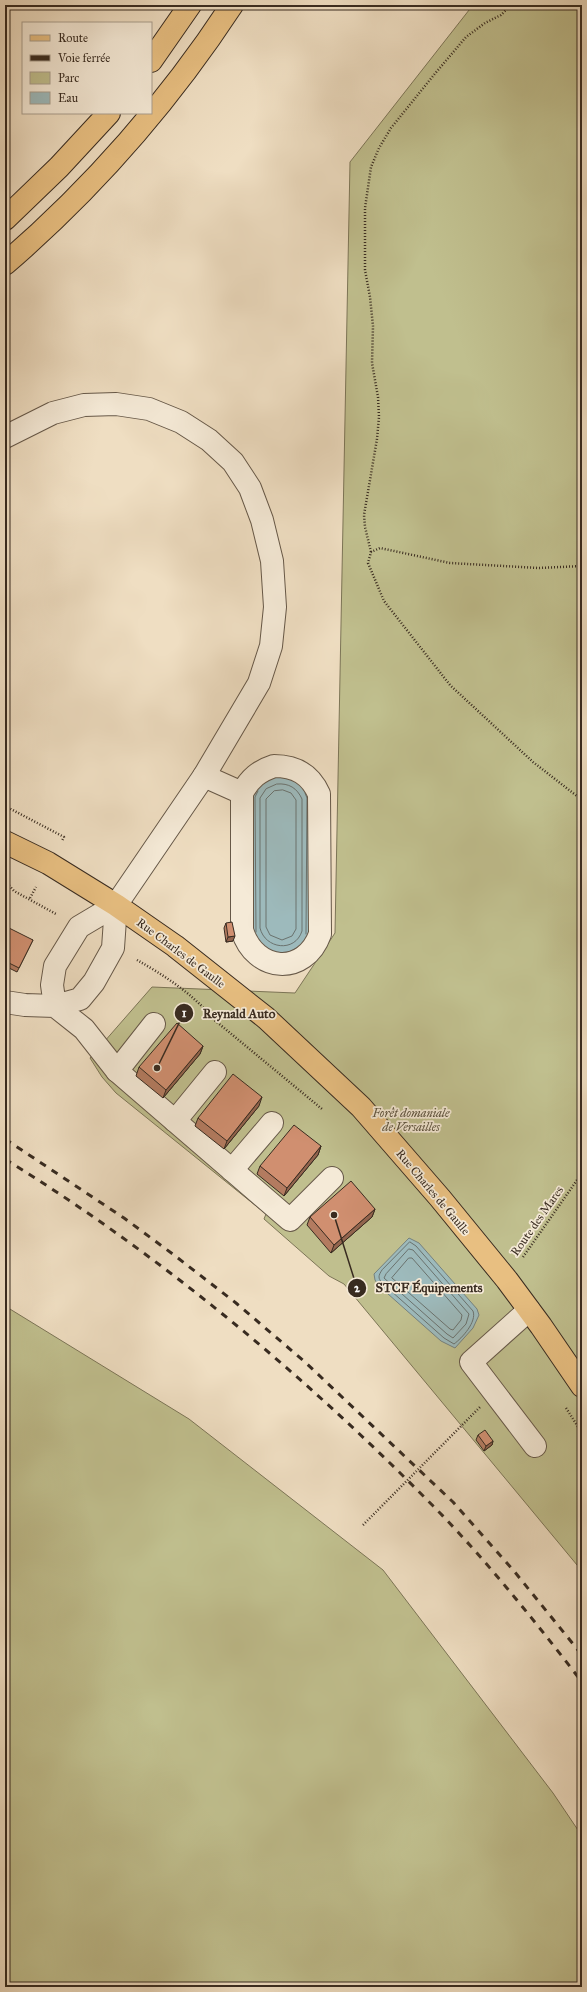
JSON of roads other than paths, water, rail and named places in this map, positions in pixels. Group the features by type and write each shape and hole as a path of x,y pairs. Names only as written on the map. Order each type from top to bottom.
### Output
{"main road":[{"path":"152,61 190,5"},
{"path":"152,113 176,83 232,5"},
{"path":"5,219 59,166 108,114"},
{"path":"5,264 37,236 88,186 151,114"},
{"name":"Rue Charles de Gaulle","path":"5,842 48,863 116,905 175,946 266,1018 361,1108 440,1198 507,1280 582,1386"}],"lane":[{"path":"5,437 53,413 84,405 116,404 149,409 181,422 209,440 233,462 250,488 262,520 272,561 275,608 271,646 259,683 204,776 116,905 78,927 55,966 52,985 55,1006 84,1029 117,1070 290,1220 332,1178"},
{"path":"280,766 297,769 307,775 319,794 320,934 312,950 295,961 284,964 272,963 257,955 246,942 242,930 242,793 247,783 255,775 264,769 280,766"},
{"path":"204,776 242,793"},
{"path":"5,1002 25,1005 55,1006 80,999 94,982 113,948 116,905"},
{"path":"117,1070 154,1024"},
{"path":"175,1121 215,1072"},
{"path":"232,1170 272,1122"},
{"path":"529,1310 471,1362 535,1446"}],"water":[{"path":"268,777 294,777 311,796 311,932 305,944 283,955 266,951 251,929 251,795"},
{"path":"409,1238 419,1243 477,1309 479,1315 473,1328 455,1348 441,1341 379,1286 375,1280 374,1274"}],"railway":[{"path":"5,1139 124,1218 174,1255 236,1303 305,1362 453,1502 514,1571 582,1655"},
{"path":"5,1159 122,1237 178,1279 287,1368 339,1415 390,1463 459,1533 513,1596 582,1682"}],"place":[{"name":"Reynald Auto","path":"157,1068"},
{"name":"STCF Équipements","path":"334,1215"}],"park label":[{"name":"Forêt domaniale de Versailles","path":"411,1120"}]}
